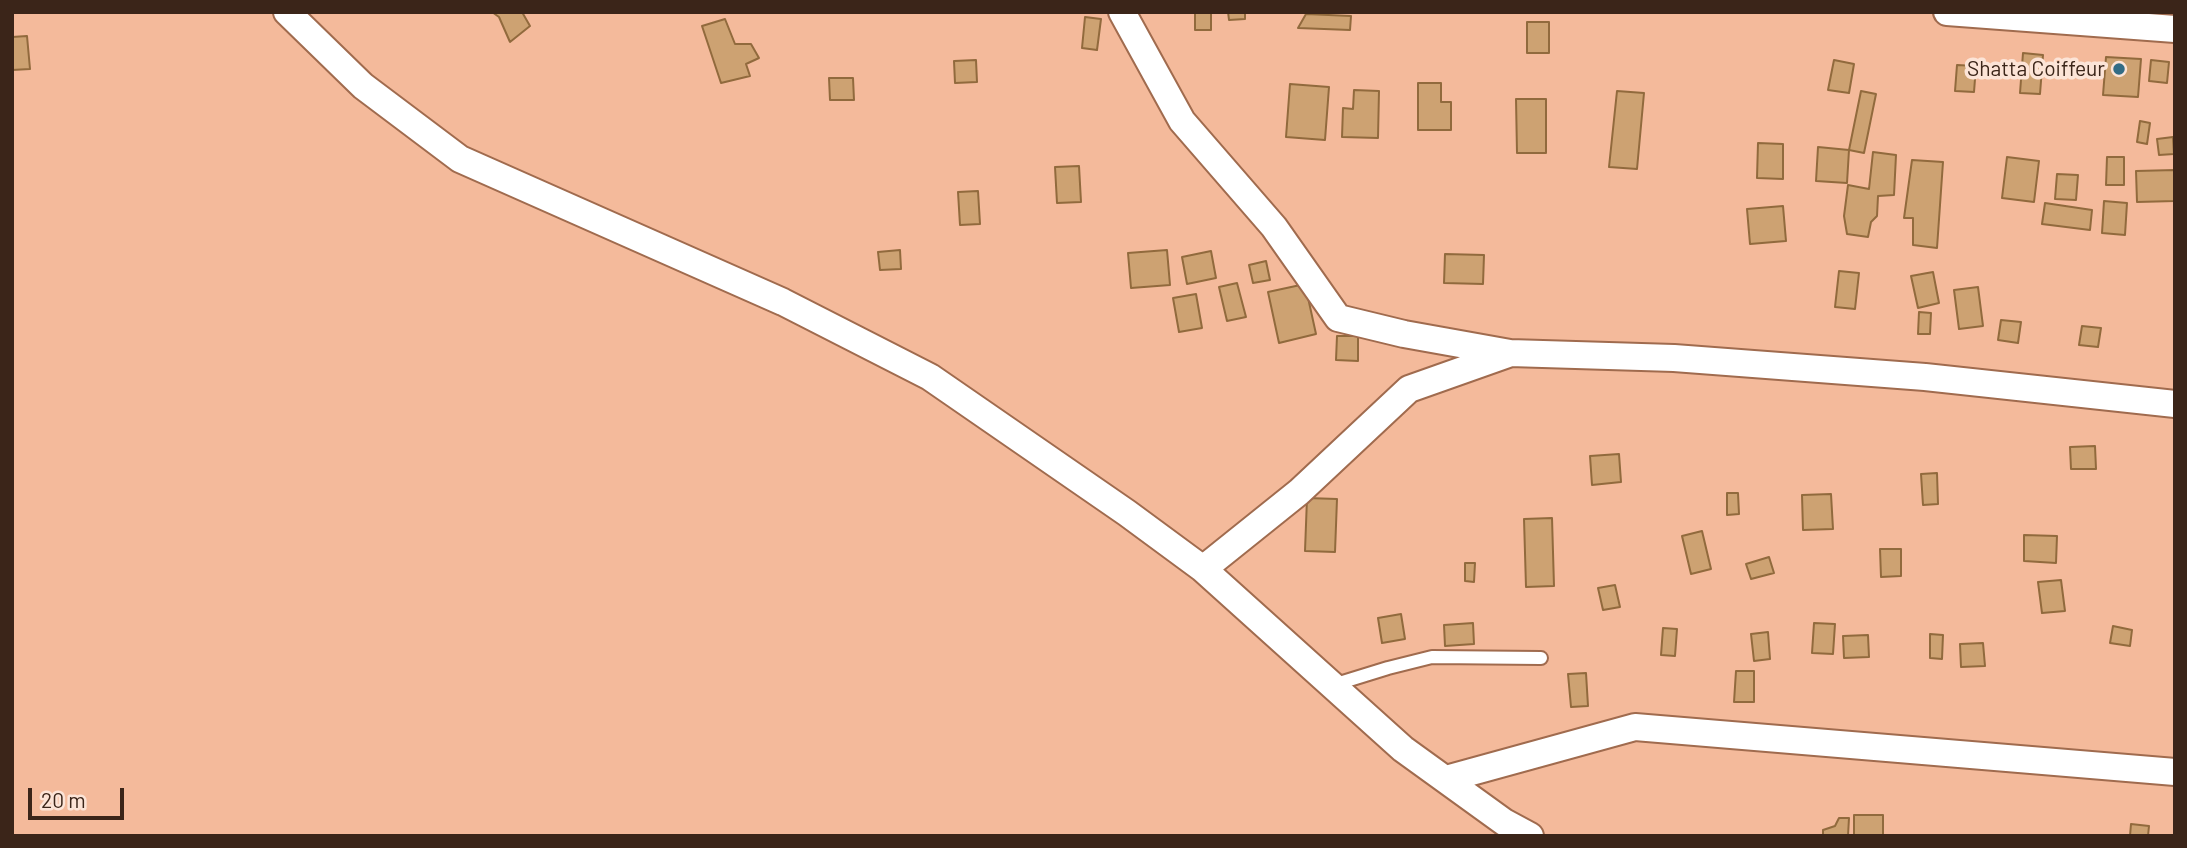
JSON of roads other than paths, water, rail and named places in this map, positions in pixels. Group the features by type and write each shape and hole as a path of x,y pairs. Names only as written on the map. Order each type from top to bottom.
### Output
{"street":[{"path":"287,12 363,86 460,159 783,302 930,377 1203,569 1404,749 1504,822 1530,836"},
{"path":"1122,12 1182,121 1273,227 1338,318 1404,334 1510,353 1674,358 1912,376 2175,404"},
{"path":"1947,12 2175,29"},
{"path":"1203,569 1300,492 1409,389 1510,353"},
{"path":"1446,779 1635,727 2175,772"}],"lane":[{"path":"1333,685 1432,657 1541,657"}],"place":[{"name":"Shatta Coiffeur","path":"2119,69"}]}
